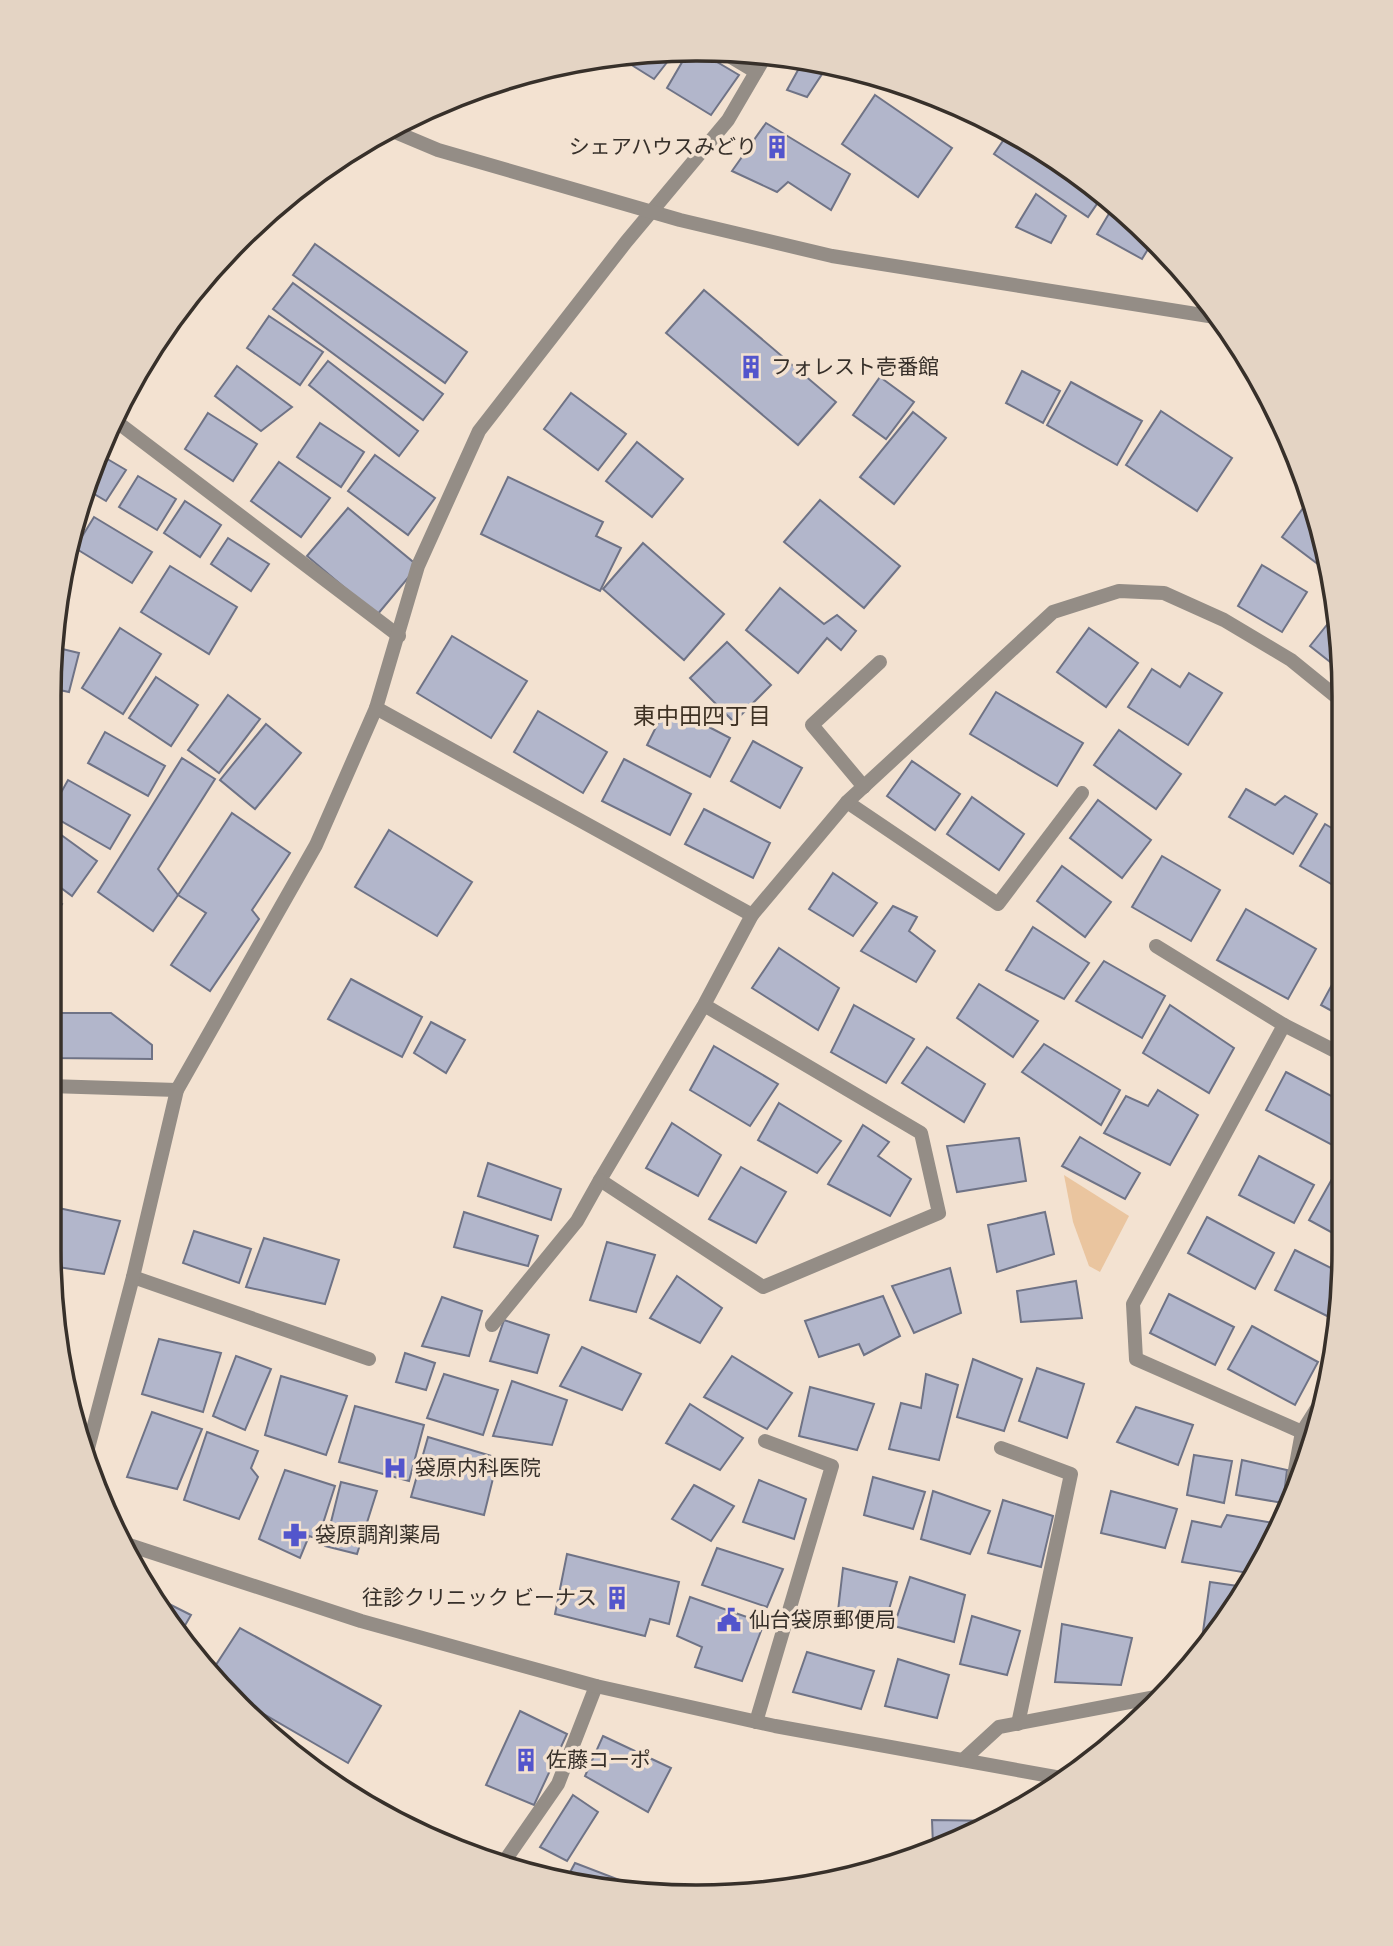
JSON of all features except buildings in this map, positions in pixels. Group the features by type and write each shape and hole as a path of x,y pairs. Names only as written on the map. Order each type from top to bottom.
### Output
{"street":[{"path":"742,63 756,72"},
{"path":"90,1439 133,1278 177,1090 316,845 376,708 418,566 479,431 651,211 728,120 760,65"},
{"path":"401,135 438,150 651,211 832,256 1204,315"},
{"path":"122,426 399,636"},
{"path":"492,1325 577,1221 704,1005 752,915 848,802 1053,611 1119,591 1164,593 1224,620 1291,660 1332,693"},
{"path":"864,787 812,725 880,662"},
{"path":"376,708 752,915"},
{"path":"848,802 998,904 1082,793"},
{"path":"1156,946 1284,1025 1332,1049"},
{"path":"600,1180 763,1287 939,1213 920,1133 704,1005"},
{"path":"1284,1025 1133,1304 1136,1359 1302,1432"},
{"path":"61,1086 177,1090"},
{"path":"133,1278 369,1359"},
{"path":"1296,1460 1302,1432 1307,1424"},
{"path":"756,1722 832,1466 765,1441"},
{"path":"1001,1448 1071,1474 1018,1724"},
{"path":"136,1547 361,1621 596,1686 756,1722 1051,1776"},
{"path":"508,1856 558,1784 596,1686"},
{"path":"963,1760 999,1727 1146,1699"}],"shaded area":[{"path":"1064,1175 1129,1216 1100,1272 1089,1266 1073,1222"}],"place":[{"name":"シェアハウスみどり","path":"777,147"},
{"name":"フォレスト壱番館","path":"751,367"},
{"name":"袋原内科医院","path":"395,1468"},
{"name":"袋原調剤薬局","path":"295,1535"},
{"name":"往診クリニック ビーナス","path":"617,1598"},
{"name":"仙台袋原郵便局","path":"729,1620"},
{"name":"佐藤コーポ","path":"526,1760"}],"district":[{"name":"東中田四丁目","path":"702,716"}]}
